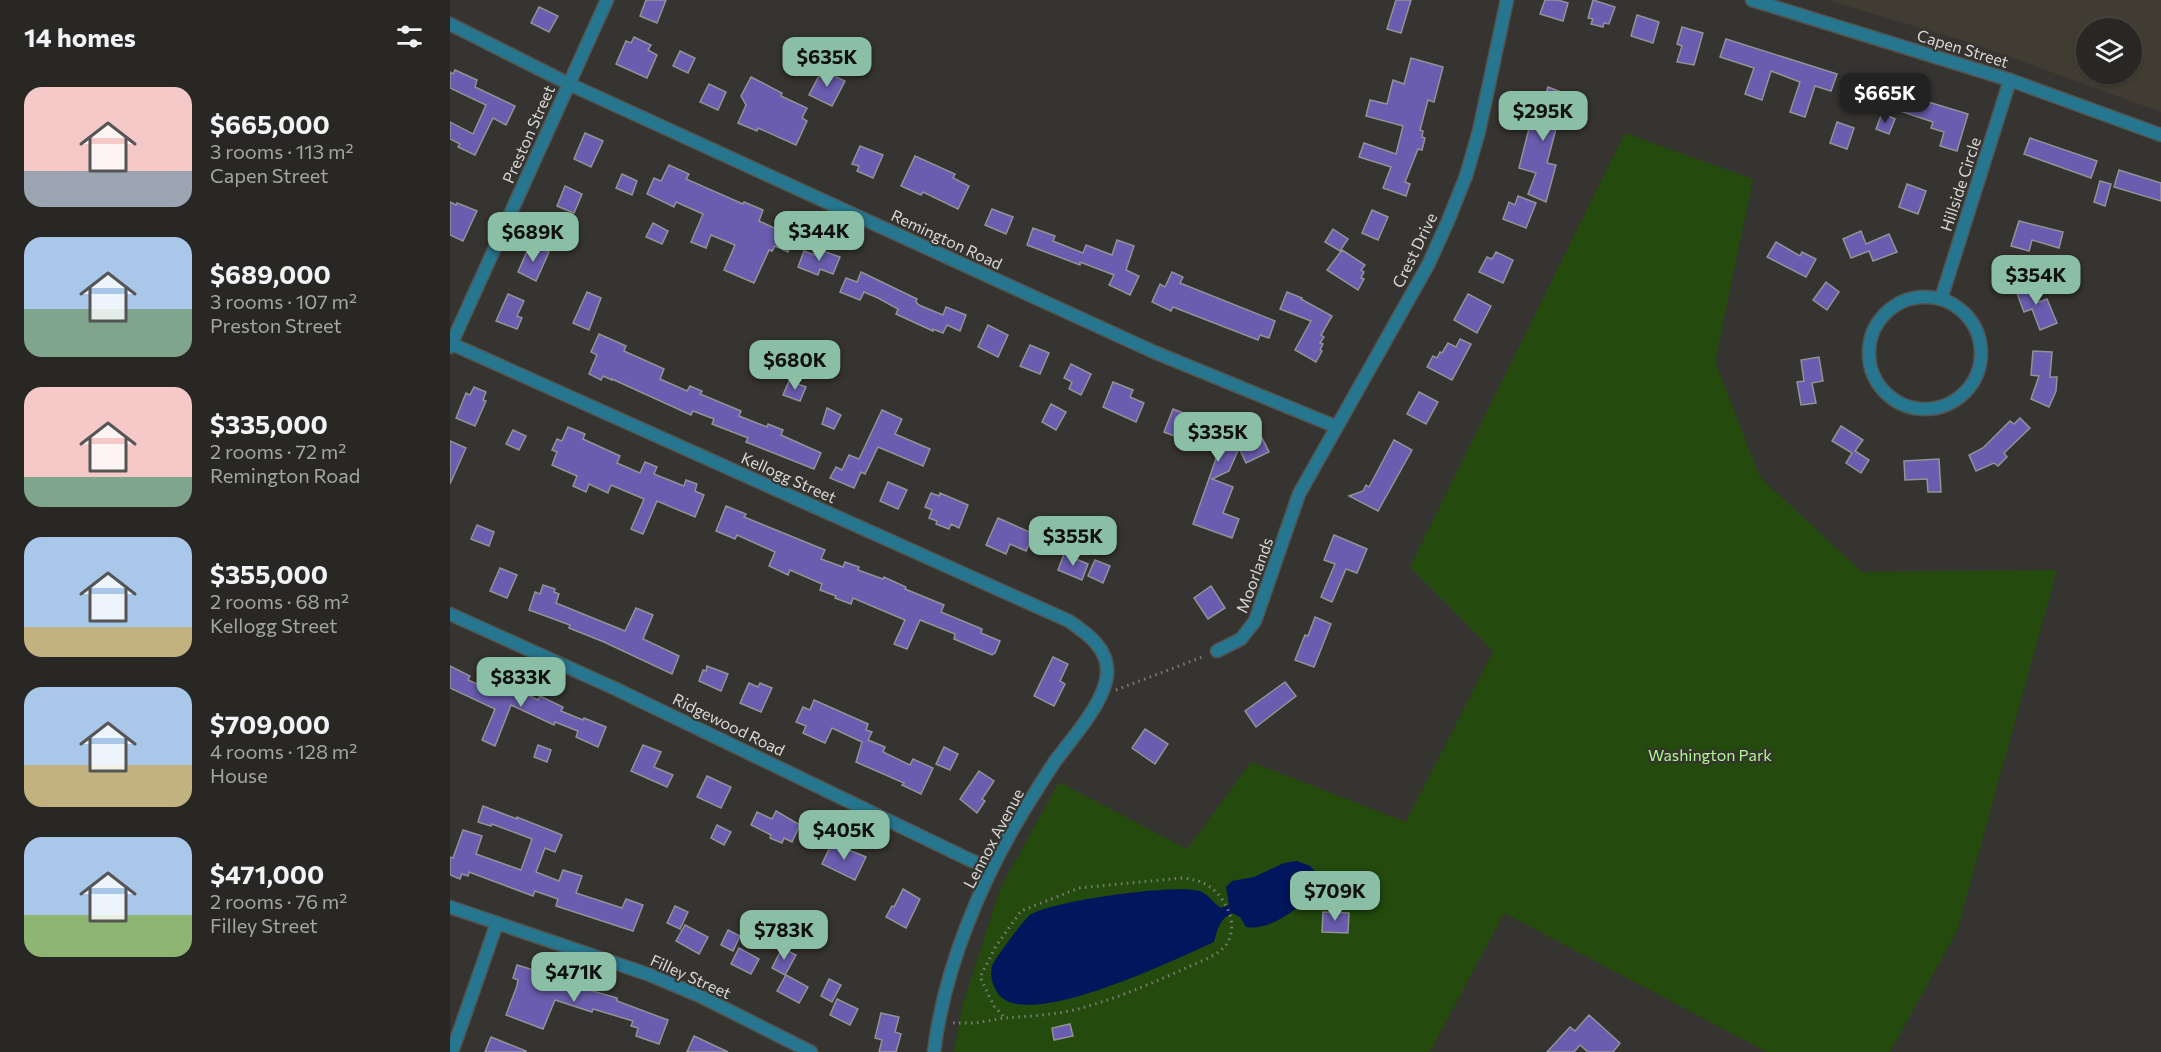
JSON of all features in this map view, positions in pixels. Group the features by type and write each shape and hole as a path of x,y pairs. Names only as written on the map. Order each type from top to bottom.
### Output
{"street":[{"name":"Preston Street","path":"451,345 607,0"},
{"name":"Crest Drive","path":"1299,494 1428,265 1466,176 1479,131 1507,0"},
{"name":"Capen Street","path":"1752,0 2010,80 2161,135"},
{"name":"Remington Road","path":"450,24 569,84 1154,352 1337,427"},
{"name":"Hillside Circle","path":"1941,299 2010,80"},
{"path":"1924,296 1941,299 1959,308 1972,322 1980,340 1981,359 1976,378 1964,394 1948,404 1928,409 1909,407 1893,399 1880,387 1872,371 1869,354 1871,336 1879,321 1891,308 1906,300 1924,296"},
{"name":"Kellogg Street","path":"451,345 1069,621 1090,635 1104,653"},
{"name":"Moorlands","path":"1217,651 1241,639 1256,621 1299,494"},
{"name":"Ridgewood Road","path":"450,614 616,689 991,869"},
{"name":"Lennox Avenue","path":"934,1052 939,1022 958,954 991,869 1026,807 1102,693 1107,673 1104,653"},
{"name":"Filley Street","path":"450,907 650,975 700,996 812,1052"},
{"path":"452,1052 497,923"}],"path":[{"path":"1130,686 1217,651"},
{"path":"939,1022 976,1023 1036,1016 1077,1009 1123,995 1203,961 1220,951 1229,939 1232,918 1216,891 1205,882 1182,878 1079,888 1021,911 996,946 980,977 994,1006 1005,1018"}],"shaded area":[{"path":"1827,0 2161,0 2161,112 2084,84 2142,84 2142,18 2076,18 2076,81 1974,44"},
{"path":"1297,861 1310,866 1320,876 1320,886 1306,901 1276,921 1256,927 1246,927 1240,917 1232,913 1222,922 1214,942 1137,976 1068,999 1037,1004 1012,1003 997,992 994,986 991,977 992,966 1030,915 1062,904 1087,899 1186,889 1203,892 1221,908 1229,905 1226,887 1232,881 1254,877 1284,863"}],"green space":[{"name":"Washington Park","path":"1625,133 1753,179 1715,362 1760,477 1862,572 2057,570 1957,931 1890,1052 1767,1052 1504,913 1430,1052 954,1052 963,1004 1000,889 1059,782 1187,849 1251,762 1406,822 1493,651 1410,567"}],"building":[{"path":"646,0 666,0 657,23 640,16"},
{"path":"1396,0 1411,0 1401,33 1387,29"},
{"path":"1545,0 1568,3 1563,21 1540,14"},
{"path":"1593,0 1615,7 1609,24 1604,23 1603,27 1591,24 1593,19 1588,18"},
{"path":"539,7 558,16 549,32 531,23"},
{"path":"1637,15 1659,22 1653,43 1631,36"},
{"path":"1682,27 1703,33 1694,65 1677,62 1682,46 1677,44"},
{"path":"634,37 651,45 648,50 657,55 647,78 616,64 626,41 631,43"},
{"path":"1726,39 1837,74 1831,91 1815,86 1805,117 1790,112 1800,82 1771,71 1762,100 1745,94 1754,68 1720,57"},
{"path":"680,51 695,58 688,73 673,66"},
{"path":"1411,58 1443,67 1434,102 1428,100 1420,130 1423,131 1422,137 1425,138 1422,150 1418,149 1405,182 1410,184 1406,196 1383,188 1391,167 1359,157 1364,143 1396,154 1403,126 1366,116 1370,100 1387,104 1393,80 1404,84"},
{"path":"455,70 477,80 475,87 515,106 506,125 493,118 475,155 458,147 460,144 450,139 450,122 473,134 486,105 450,88 450,72 453,74"},
{"path":"822,70 845,81 832,106 809,95"},
{"path":"751,77 782,93 781,96 807,108 802,118 807,121 796,145 758,128 757,131 738,123 746,105 741,96"},
{"path":"709,84 726,92 718,110 700,102"},
{"path":"1548,87 1566,94 1560,109 1568,112 1564,124 1558,121 1547,163 1556,165 1546,202 1528,194 1536,173 1519,168 1536,101 1542,103"},
{"path":"1903,92 1968,114 1957,151 1940,146 1944,132 1931,128 1933,122 1897,110"},
{"path":"1882,113 1895,119 1889,134 1876,129"},
{"path":"1837,122 1854,128 1847,149 1830,143"},
{"path":"585,133 603,141 591,167 574,159"},
{"path":"2030,138 2097,161 2091,178 2024,154"},
{"path":"860,146 883,155 873,178 857,171 859,166 852,164"},
{"path":"915,156 955,174 953,178 969,186 958,209 923,192 921,195 901,186"},
{"path":"669,165 689,174 686,179 743,204 744,202 763,210 759,221 794,237 788,252 775,246 772,251 769,250 754,283 724,270 735,245 711,235 706,248 691,242 703,214 676,202 674,207 647,194 654,178 661,181"},
{"path":"2119,170 2161,183 2161,201 2114,187"},
{"path":"622,174 637,181 632,195 616,188"},
{"path":"2100,181 2111,184 2105,206 2094,202"},
{"path":"1907,184 1926,191 1918,214 1899,207"},
{"path":"565,186 582,194 574,213 557,206"},
{"path":"1518,196 1536,203 1526,228 1503,219 1509,202 1515,205"},
{"path":"450,202 477,211 463,241 450,235"},
{"path":"992,209 1013,217 1006,234 985,225"},
{"path":"1372,210 1388,217 1378,240 1362,233"},
{"path":"2019,221 2063,232 2059,248 2032,240 2029,251 2011,246"},
{"path":"653,223 668,231 662,244 646,237"},
{"path":"1033,228 1055,236 1053,241 1083,253 1086,245 1112,255 1117,240 1134,246 1126,270 1139,276 1130,295 1109,285 1114,275 1027,245"},
{"path":"1333,229 1348,239 1340,251 1325,242"},
{"path":"1861,231 1866,244 1889,234 1897,252 1873,261 1869,251 1851,258 1843,239"},
{"path":"1776,242 1800,256 1802,252 1816,259 1806,277 1767,257"},
{"path":"533,245 549,252 536,281 518,272 528,249 531,250"},
{"path":"820,250 840,257 833,274 820,269 818,275 798,267 804,251 818,256"},
{"path":"1342,250 1365,265 1361,270 1364,272 1361,278 1364,279 1358,290 1327,270"},
{"path":"1496,252 1513,260 1503,283 1479,272 1487,257 1492,259"},
{"path":"861,272 917,299 916,302 919,305 943,315 946,307 966,315 960,331 947,325 943,333 933,329 933,331 896,314 898,309 864,292 860,300 840,292 846,278 857,282"},
{"path":"1172,272 1183,277 1180,283 1275,321 1269,338 1260,335 1258,340 1173,307 1171,311 1152,302 1160,284 1165,287"},
{"path":"1826,282 1839,292 1827,310 1813,300"},
{"path":"2032,282 2039,302 2047,299 2057,323 2040,330 2032,309 2024,312 2015,288"},
{"path":"587,292 601,298 589,330 573,323"},
{"path":"1287,292 1332,316 1321,335 1324,337 1320,343 1323,344 1320,350 1322,351 1316,362 1295,350 1311,321 1280,309"},
{"path":"508,294 524,301 517,316 522,318 517,329 496,321"},
{"path":"1468,294 1491,306 1477,333 1454,320"},
{"path":"988,325 1008,335 998,357 978,347"},
{"path":"599,334 626,346 624,351 664,369 660,379 687,391 690,386 702,391 700,394 741,411 739,416 767,427 768,424 783,430 781,435 821,453 814,469 746,442 748,438 712,424 714,419 693,411 691,415 612,379 603,376 601,380 589,374 597,355 591,352"},
{"path":"1460,339 1471,344 1452,380 1427,367 1433,356 1437,358 1448,343 1456,347"},
{"path":"1030,345 1049,353 1040,374 1020,366"},
{"path":"2033,351 2052,352 2050,377 2057,377 2056,391 2049,407 2031,399 2039,376 2031,375"},
{"path":"1819,357 1823,381 1812,383 1816,403 1801,405 1797,382 1804,381 1801,360"},
{"path":"1071,364 1091,374 1081,395 1069,389 1072,382 1064,378"},
{"path":"789,381 806,387 800,401 783,395"},
{"path":"1113,382 1133,390 1130,397 1144,403 1136,422 1103,407"},
{"path":"474,387 486,392 483,400 486,401 475,426 456,418 466,393 470,395"},
{"path":"1419,392 1438,402 1426,424 1407,414"},
{"path":"1051,404 1066,412 1056,430 1042,422"},
{"path":"827,408 841,415 834,429 822,424"},
{"path":"1173,409 1230,431 1253,420 1269,452 1246,463 1239,448 1229,471 1212,479 1233,487 1223,513 1239,519 1232,538 1193,524 1218,453 1164,432"},
{"path":"882,410 902,419 895,434 930,449 923,466 878,447 865,474 861,472 854,488 830,478 836,467 842,470 849,455 859,459"},
{"path":"2020,418 2030,428 2004,453 2007,457 1998,466 1994,463 1976,471 1969,455 1983,448 2010,421 2014,424"},
{"path":"1841,426 1863,440 1855,451 1869,460 1861,473 1846,463 1852,453 1832,441"},
{"path":"568,427 585,434 583,439 620,456 617,463 640,473 645,462 657,467 654,474 684,486 686,480 697,484 695,491 704,495 695,517 657,501 643,534 631,529 644,499 611,485 608,493 589,484 586,492 573,486 577,476 552,465 557,452 552,450 557,439 562,441"},
{"path":"513,430 526,436 519,450 506,444"},
{"path":"1394,440 1412,450 1378,511 1349,496 1363,491 1366,485 1369,487"},
{"path":"450,441 466,448 450,484"},
{"path":"1939,459 1941,492 1928,492 1927,479 1905,480 1904,461"},
{"path":"888,482 907,490 898,509 880,501"},
{"path":"931,493 939,496 940,493 968,505 959,528 951,524 949,529 936,524 937,521 929,518 932,510 925,507"},
{"path":"726,506 746,514 744,517 825,550 821,559 843,567 845,562 859,567 858,570 883,579 884,577 906,587 905,589 944,605 941,612 982,629 981,633 1000,641 995,653 992,655 954,639 955,634 920,620 907,649 894,644 905,620 853,598 851,604 835,598 836,596 820,590 822,584 790,570 788,575 769,566 775,552 737,535 735,539 716,531"},
{"path":"998,518 1034,534 1026,551 1010,544 1006,554 986,545"},
{"path":"477,525 494,532 489,546 471,539"},
{"path":"1334,535 1367,549 1357,573 1346,569 1332,602 1321,597 1335,564 1324,560"},
{"path":"1064,554 1088,564 1082,580 1058,570"},
{"path":"1095,560 1110,566 1103,583 1088,576"},
{"path":"500,568 517,575 507,598 490,591"},
{"path":"543,585 555,589 554,592 559,594 556,603 625,631 636,608 653,615 643,639 679,656 672,674 569,628 570,625 529,610 535,592 540,594"},
{"path":"1211,586 1225,608 1208,619 1194,598"},
{"path":"1315,617 1331,624 1314,667 1295,660"},
{"path":"1053,657 1068,664 1060,681 1065,684 1054,706 1034,696"},
{"path":"450,666 470,676 468,680 495,692 501,678 519,685 517,690 538,700 540,696 563,707 561,711 606,727 598,747 576,737 578,731 555,722 554,725 511,705 495,746 482,740 495,709 450,688"},
{"path":"707,666 728,674 721,691 699,681"},
{"path":"1285,682 1296,696 1256,727 1245,711"},
{"path":"749,683 758,687 760,683 772,688 761,712 740,703"},
{"path":"814,700 868,724 866,730 872,732 868,740 885,747 883,752 910,765 913,759 933,768 921,794 902,785 904,783 856,762 862,742 832,728 825,743 803,733 806,726 796,722 803,707 810,710"},
{"path":"1145,729 1168,744 1155,764 1132,748"},
{"path":"538,745 551,750 547,762 534,757"},
{"path":"643,745 661,752 654,767 673,775 667,787 631,771"},
{"path":"944,747 958,754 950,770 936,764"},
{"path":"979,771 994,781 982,799 985,801 977,813 960,799"},
{"path":"707,776 731,787 721,808 697,797"},
{"path":"483,806 562,835 555,852 545,848 536,872 559,881 563,870 582,876 576,893 622,908 626,899 643,905 633,931 556,906 558,899 535,891 533,896 469,872 468,876 462,874 460,879 450,875 450,857 453,858 463,830 482,836 476,854 521,870 532,839 492,824 491,826 478,822"},
{"path":"776,811 800,825 792,842 784,838 782,843 751,825 757,812 772,819"},
{"path":"717,825 731,832 724,845 711,838"},
{"path":"832,843 866,857 855,880 822,864"},
{"path":"903,889 920,899 906,928 886,917"},
{"path":"675,906 688,912 680,929 667,923"},
{"path":"1323,912 1349,913 1348,933 1322,932"},
{"path":"685,925 708,937 699,954 676,941"},
{"path":"728,930 740,936 733,951 721,945"},
{"path":"739,948 759,959 751,974 731,964"},
{"path":"782,948 796,955 785,975 772,968"},
{"path":"517,965 580,984 579,987 617,998 617,1001 668,1020 659,1044 636,1036 638,1028 631,1026 633,1021 593,1009 592,1012 555,1000 543,1029 506,1015 517,986 518,980 513,978"},
{"path":"786,975 808,987 799,1003 777,991"},
{"path":"829,979 841,985 832,1002 821,996"},
{"path":"837,999 858,1009 850,1025 830,1015"},
{"path":"881,1013 899,1017 895,1032 901,1034 896,1052 879,1052 882,1040 875,1038"},
{"path":"1589,1015 1620,1043 1613,1052 1588,1052 1580,1045 1574,1052 1547,1052 1570,1027 1575,1031"},
{"path":"1070,1024 1073,1036 1054,1040 1052,1028"},
{"path":"694,1036 728,1052 687,1052"},
{"path":"491,1037 526,1051 526,1052 485,1052"}]}
